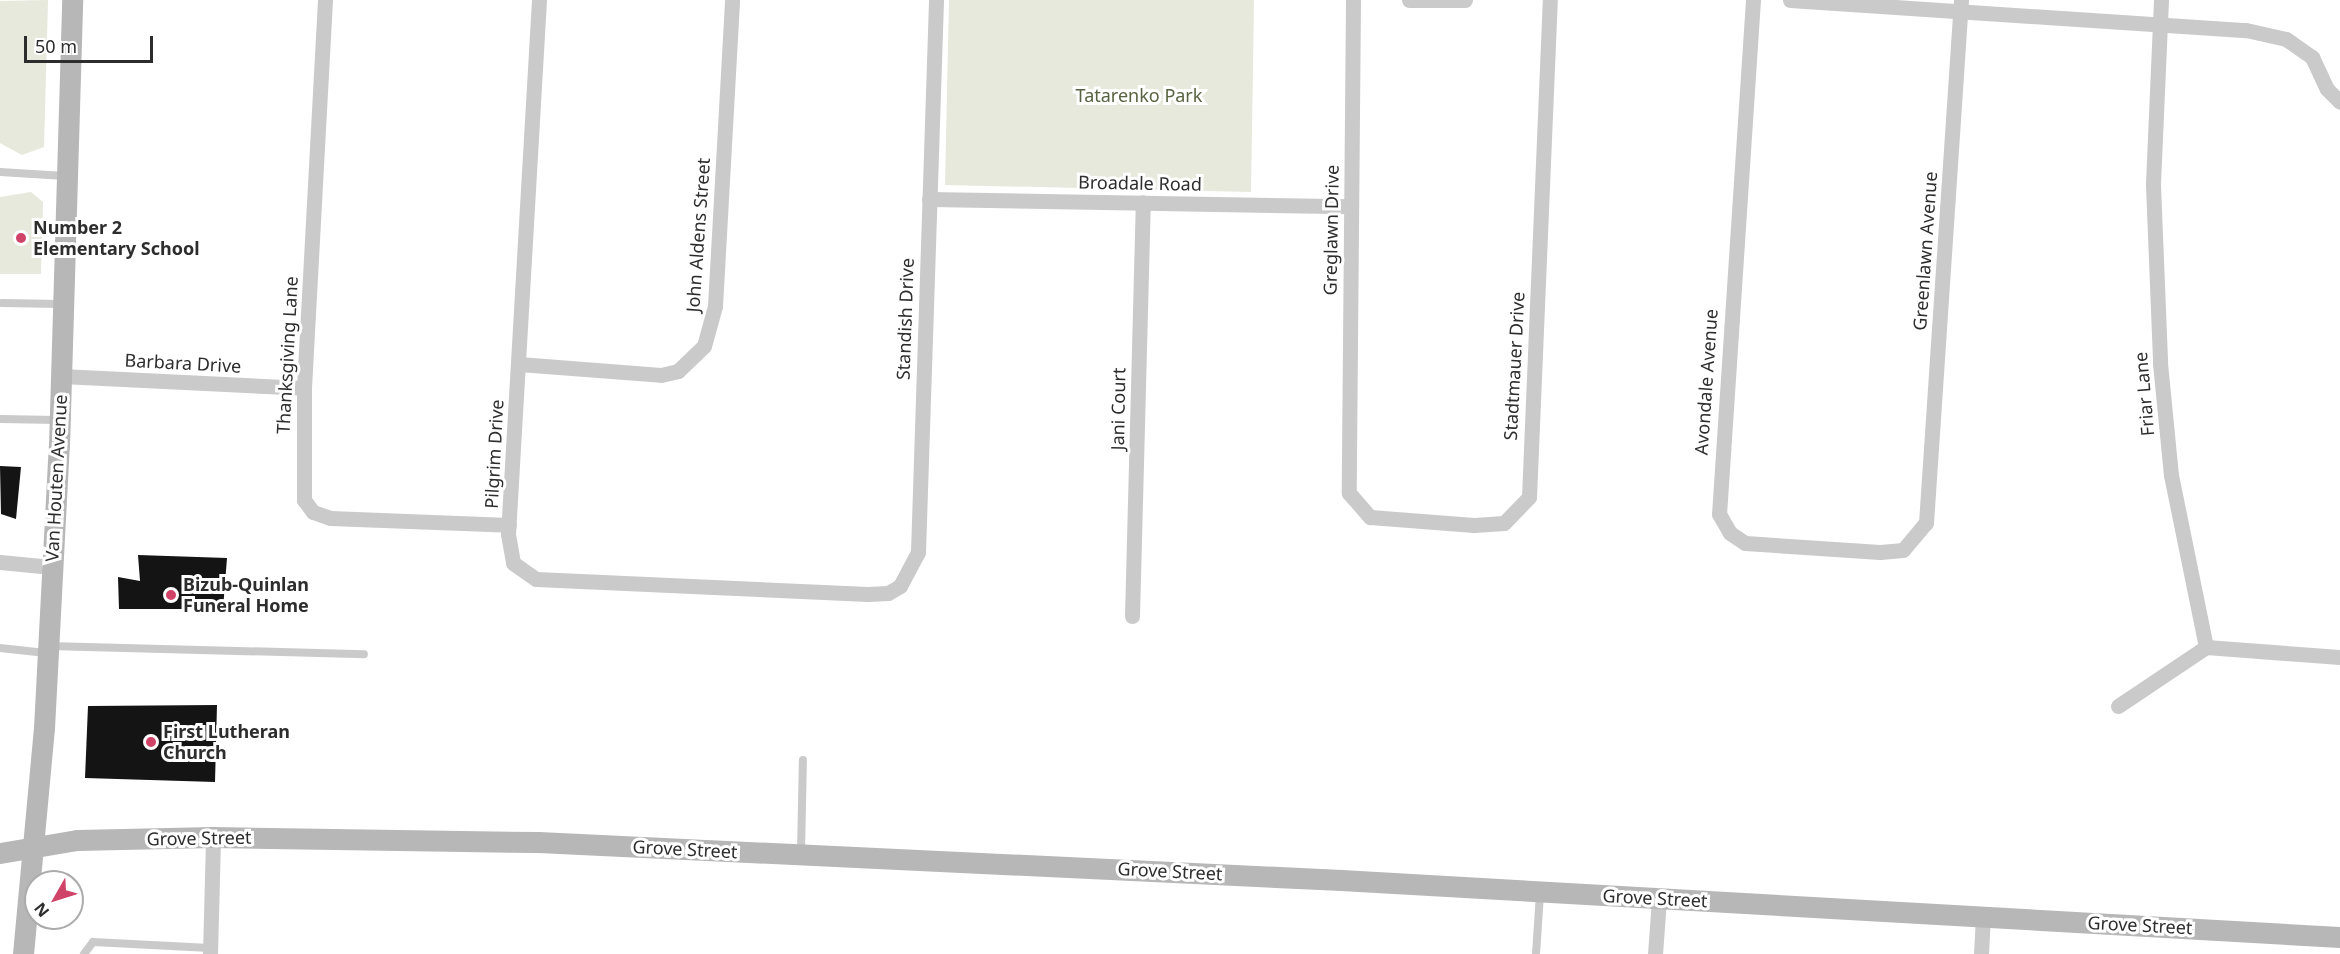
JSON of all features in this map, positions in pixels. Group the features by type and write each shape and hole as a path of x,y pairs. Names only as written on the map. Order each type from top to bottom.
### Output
{"street":[{"name":"Van Houten Avenue","path":"23,954 48,650 61,376 72,0"},
{"name":"Thanksgiving Lane","path":"325,0 300,485 313,512 330,518 509,525"},
{"name":"Pilgrim Drive","path":"539,0 509,525 513,562 536,579 855,593"},
{"name":"John Aldens Street","path":"519,364 661,375 678,371 704,346 715,306 732,0"},
{"name":"Standish Drive","path":"855,593 888,593 900,586 918,552 936,0"},
{"name":"Greglawn Drive","path":"1347,460 1353,0"},
{"path":"1410,0 1465,0"},
{"name":"Stadtmauer Drive","path":"1347,460 1354,503 1380,519 1491,525 1516,516 1529,497 1550,0"},
{"name":"Avondale Avenue","path":"1753,0 1719,514 1730,533 1745,543 1895,552 1921,534 1927,505"},
{"path":"1791,0 1961,6 2159,26 2247,30 2286,39 2312,57 2327,89 2340,102"},
{"name":"Friar Lane","path":"2161,0 2153,185 2160,363 2171,475 2206,647"},
{"name":"Greenlawn Avenue","path":"1927,505 1961,6"},
{"name":"Broadale Road","path":"929,199 1350,206"},
{"name":"Jani Court","path":"1132,616 1143,202"},
{"name":"Barbara Drive","path":"61,376 304,388"},
{"path":"0,562 52,567"},
{"path":"2118,706 2206,647 2340,657"},
{"path":"210,951 213,837"},
{"name":"Grove Street","path":"0,853 77,840 213,837 538,842 1540,891 2340,937"},
{"path":"1652,952 1659,899"},
{"path":"1982,954 1983,916"}],"lane":[{"path":"0,172 67,176"},
{"path":"2,303 63,304"},
{"path":"0,419 59,420"},
{"path":"0,648 364,654"},
{"path":"801,854 803,760"},
{"path":"1536,954 1540,891"},
{"path":"84,954 93,942 210,951"}],"green space":[{"path":"48,0 44,147 22,155 0,143 0,1"},
{"name":"Tatarenko Park","path":"949,0 1254,0 1251,192 945,185"},
{"path":"31,192 43,202 41,274 0,274 0,197"}],"building":[{"path":"0,466 21,467 16,519 1,514"},
{"name":"Bizub-Quinlan Funeral Home","path":"138,555 227,558 223,609 119,609 118,577 140,581"},
{"name":"First Lutheran Church","path":"217,705 215,782 85,778 88,706"}],"place":[{"name":"Number 2 Elementary School","path":"21,238"},
{"name":"Bizub-Quinlan Funeral Home","path":"171,595"},
{"name":"First Lutheran Church","path":"151,742"}]}
